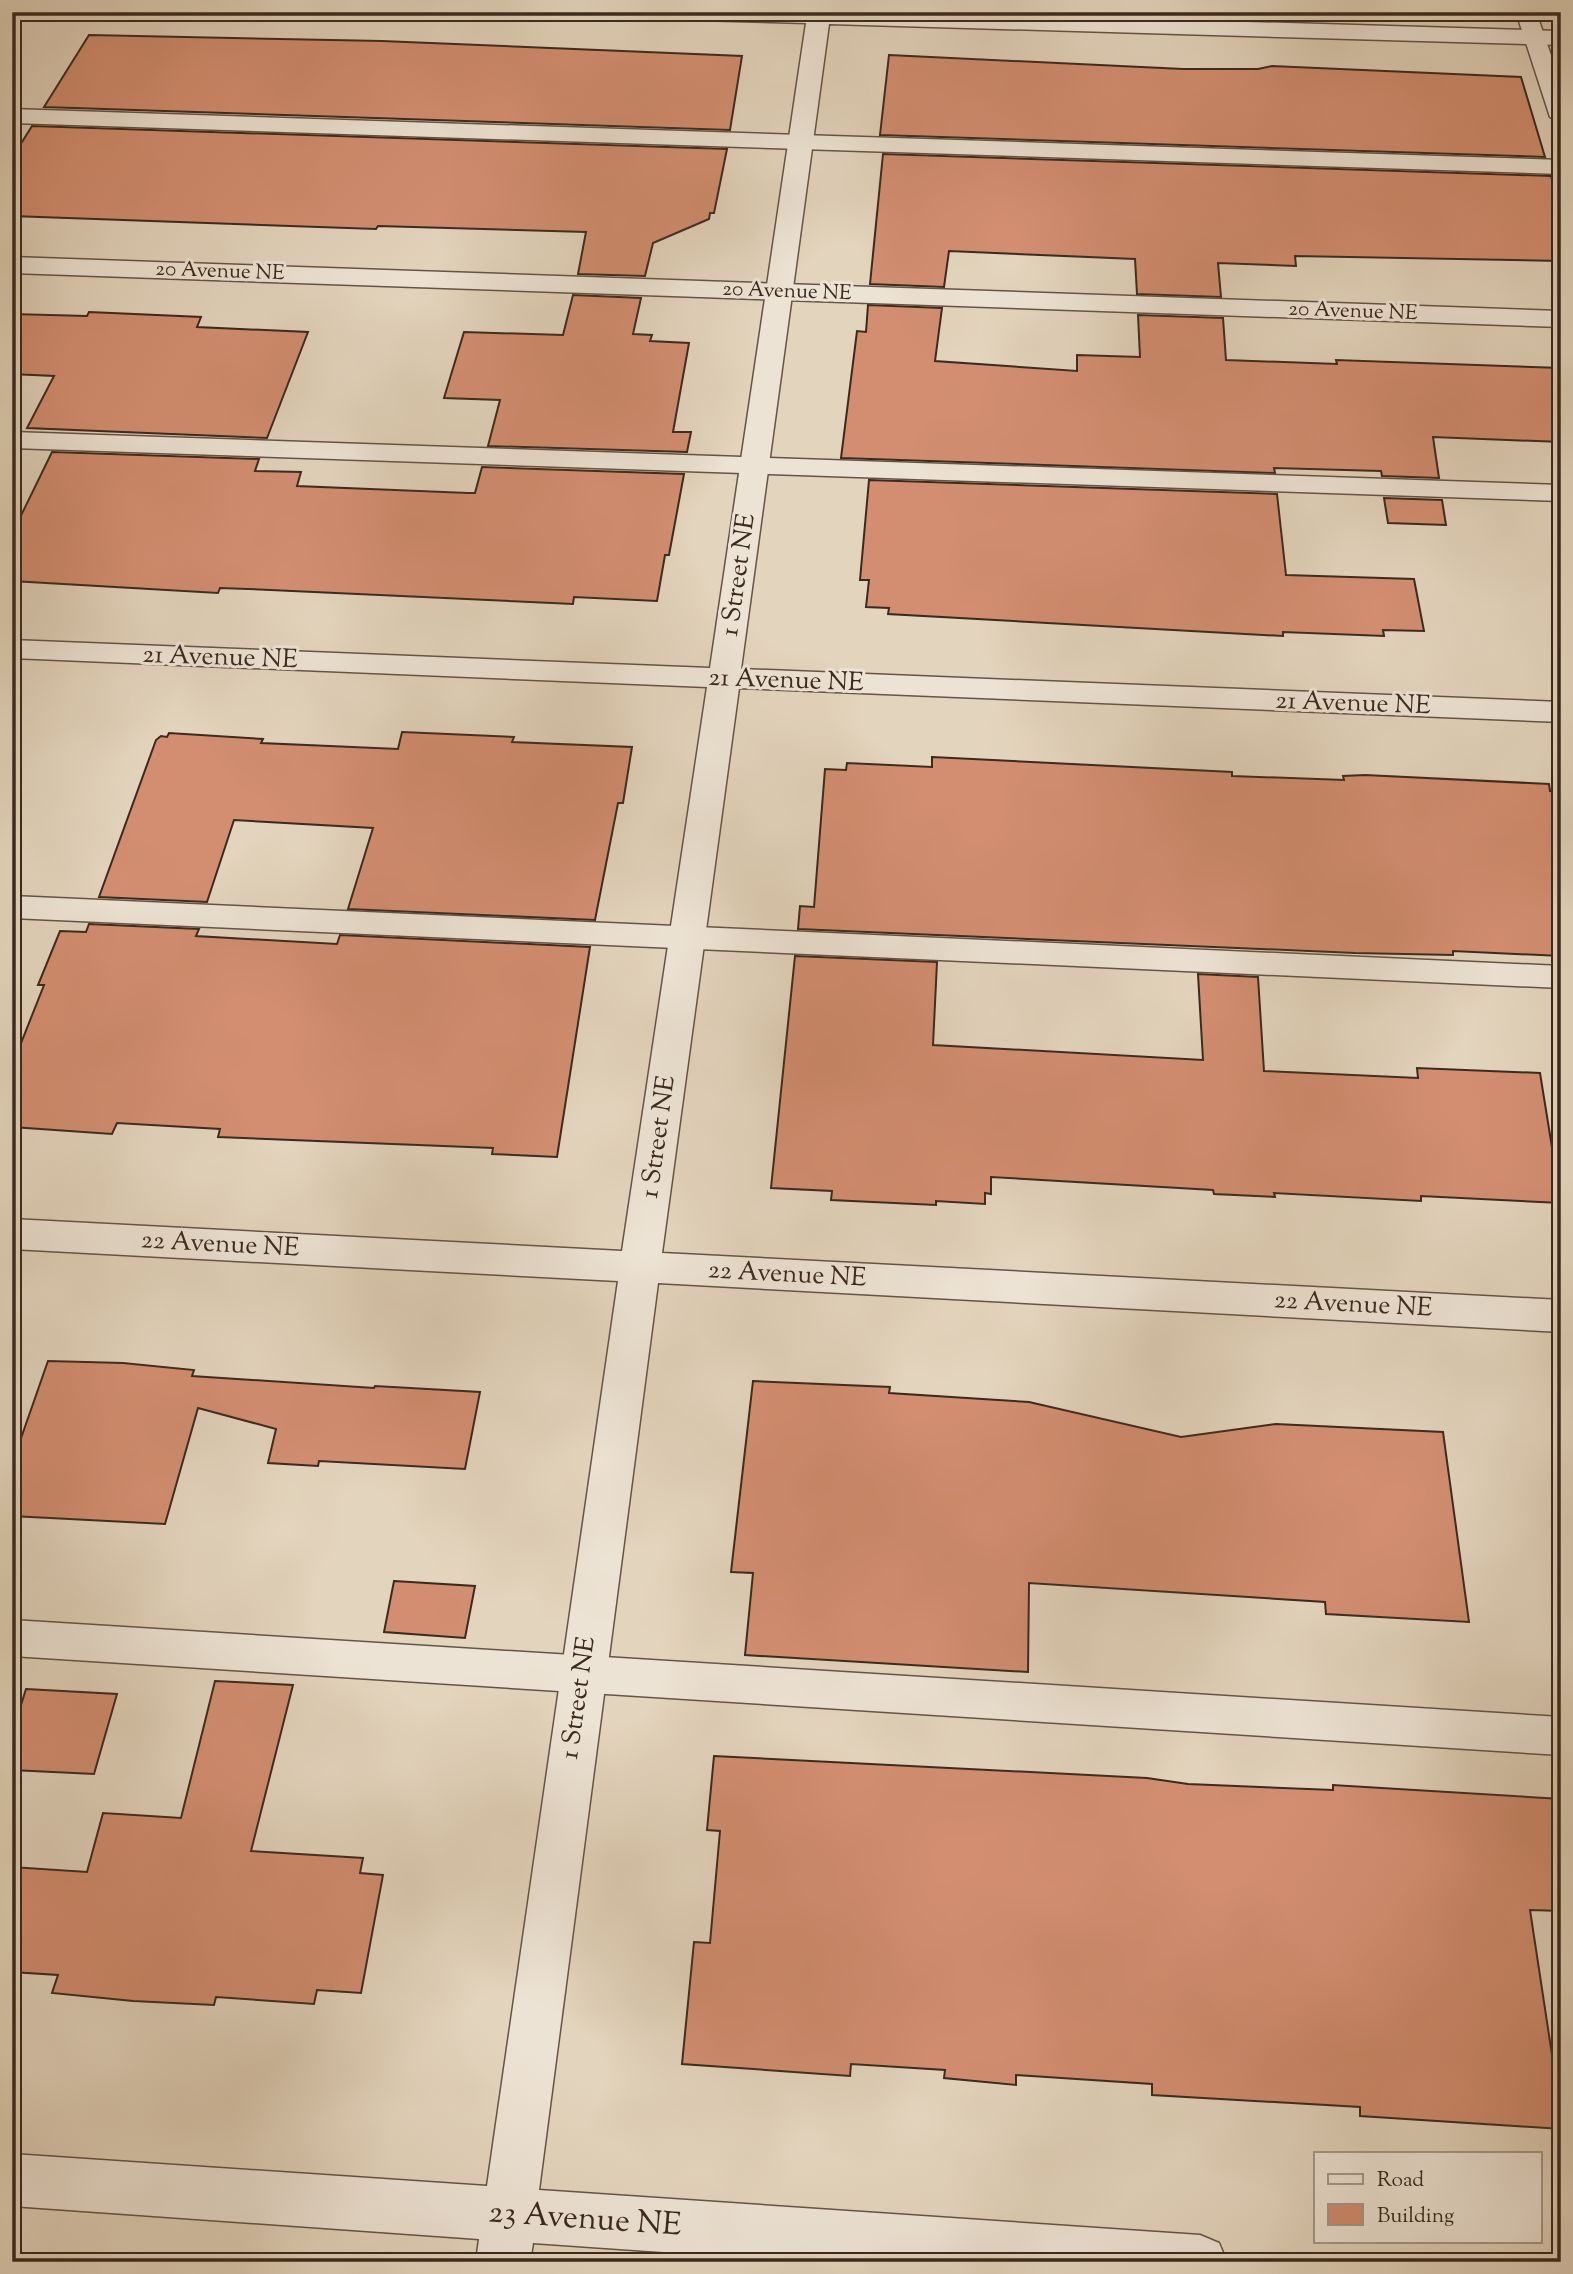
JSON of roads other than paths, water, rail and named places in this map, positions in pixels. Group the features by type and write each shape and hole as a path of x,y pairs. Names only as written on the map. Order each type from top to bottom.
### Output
{"street":[{"path":"657,12 1561,38"},
{"name":"1 Street NE","path":"507,2238 582,1674 818,15"},
{"name":"20 Avenue NE","path":"12,265 1561,319"},
{"name":"21 Avenue NE","path":"12,649 1561,712"},
{"name":"22 Avenue NE","path":"12,1234 1561,1316"},
{"name":"23 Avenue NE","path":"12,2180 507,2238 1200,2262"}],"lane":[{"path":"1526,12 1561,117"},
{"path":"12,116 1561,167"},
{"path":"12,440 1561,493"},
{"path":"12,907 1561,977"},
{"path":"12,1638 1561,1736"}]}
